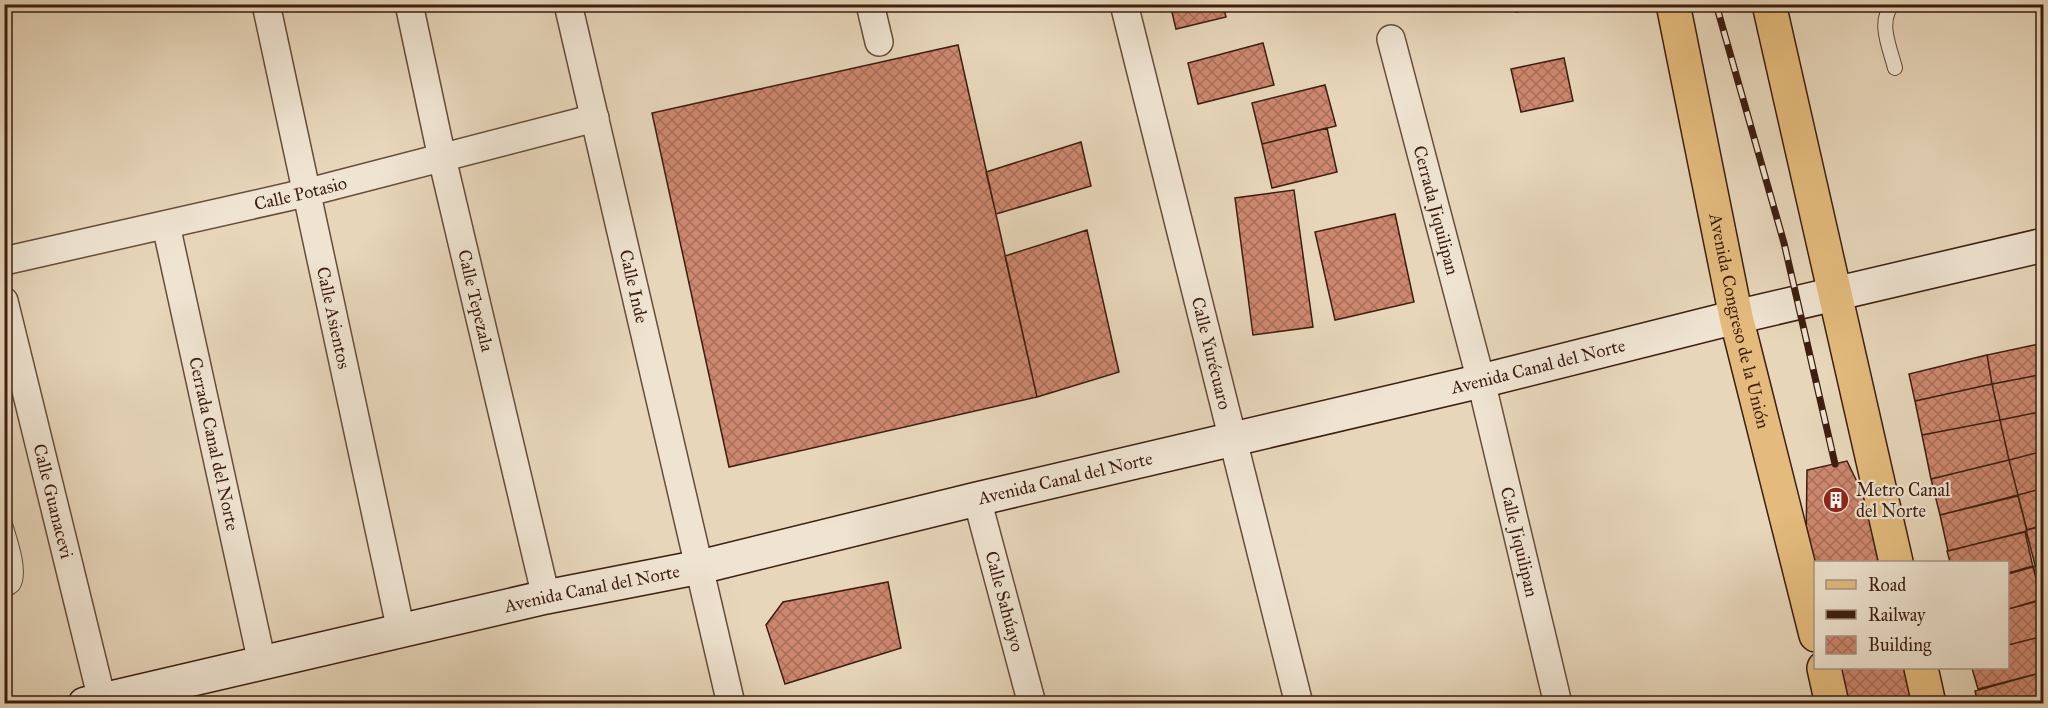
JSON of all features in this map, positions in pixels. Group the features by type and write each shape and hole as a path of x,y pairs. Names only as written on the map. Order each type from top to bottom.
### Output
{"main road":[{"name":"Avenida Congreso de la Unión","path":"1673,4 1736,317 1814,631"},
{"path":"1769,4 1896,561"},
{"name":"Avenida Canal del Norte","path":"97,702 546,597 699,567 2043,245"},
{"path":"1824,669 1833,704"},
{"path":"1921,669 1929,704"}],"street":[{"name":"Calle Asientos","path":"266,4 401,631"},
{"name":"Calle Tepezala","path":"409,4 442,158 546,597"},
{"name":"Calle Inde","path":"568,4 731,704"},
{"path":"870,4 879,42"},
{"name":"Calle Yurécuaro","path":"1124,4 1299,704"},
{"name":"Cerrada Jiquilipan","path":"1391,39 1481,381"},
{"name":"Calle Potasio","path":"4,261 305,193 596,118"},
{"name":"Cerrada Canal del Norte","path":"166,225 262,663"},
{"name":"Calle Guanacevi","path":"4,301 97,702"},
{"name":"Calle Jiquilipan","path":"1481,381 1558,704"},
{"name":"Calle Sahúayo","path":"977,499 1032,704"}],"lane":[{"path":"1893,4 1885,18 1885,27 1895,68"},
{"path":"4,520 16,565 13,584 4,591"}],"building":[{"path":"1170,4 1223,4 1226,17 1176,29"},
{"path":"1515,4 1554,4 1516,12"},
{"path":"1263,43 1274,85 1198,104 1188,63"},
{"path":"958,45 1037,397 729,467 652,113"},
{"path":"1564,58 1573,101 1521,112 1511,69"},
{"path":"1325,85 1336,126 1262,144 1252,103"},
{"path":"1327,128 1337,172 1272,188 1262,144"},
{"path":"1081,142 1091,186 996,214 986,172"},
{"path":"1294,190 1313,327 1253,335 1235,198"},
{"path":"1395,214 1414,302 1335,320 1315,232"},
{"path":"1087,230 1119,372 1037,397 1005,256"},
{"path":"2044,343 2044,374 1992,384 1987,355"},
{"path":"1987,355 1992,384 1915,401 1909,374"},
{"path":"2044,374 2044,411 2000,420 1992,384"},
{"path":"1992,384 2000,420 1922,435 1915,401"},
{"path":"2044,411 2044,451 2009,460 2000,420"},
{"path":"2000,420 2009,460 1931,479 1922,435"},
{"path":"2044,451 2044,488 2018,495 2009,460"},
{"path":"2009,460 2018,495 1940,515 1931,479"},
{"name":"Metro Canal del Norte","path":"1847,461 1880,530 1888,561 1814,561 1814,582 1806,547 1807,470"},
{"path":"2044,488 2044,526 2027,530 2018,495"},
{"path":"2018,496 2027,531 1948,551 1940,515"},
{"path":"2044,525 2044,563 2035,565 2026,530"},
{"path":"2025,532 2033,567 2009,574 2009,561 1950,561 1947,551"},
{"path":"2044,564 2044,600 2042,600 2033,567"},
{"path":"2033,566 2042,600 2009,609 2009,573"},
{"path":"888,582 901,648 785,684 766,625 783,602"},
{"path":"2039,600 2044,616 2044,636 2009,645 2009,609"},
{"path":"2044,636 2044,672 1978,689 1972,669 2009,669 2009,645"},
{"path":"1833,669 1911,669 1920,704 1841,704"},
{"path":"2044,672 2044,704 1978,704 1975,691"}],"railway":[{"path":"1716,4 1784,243 1835,464"}],"place":[{"name":"Metro Canal del Norte","path":"1836,500"}]}
